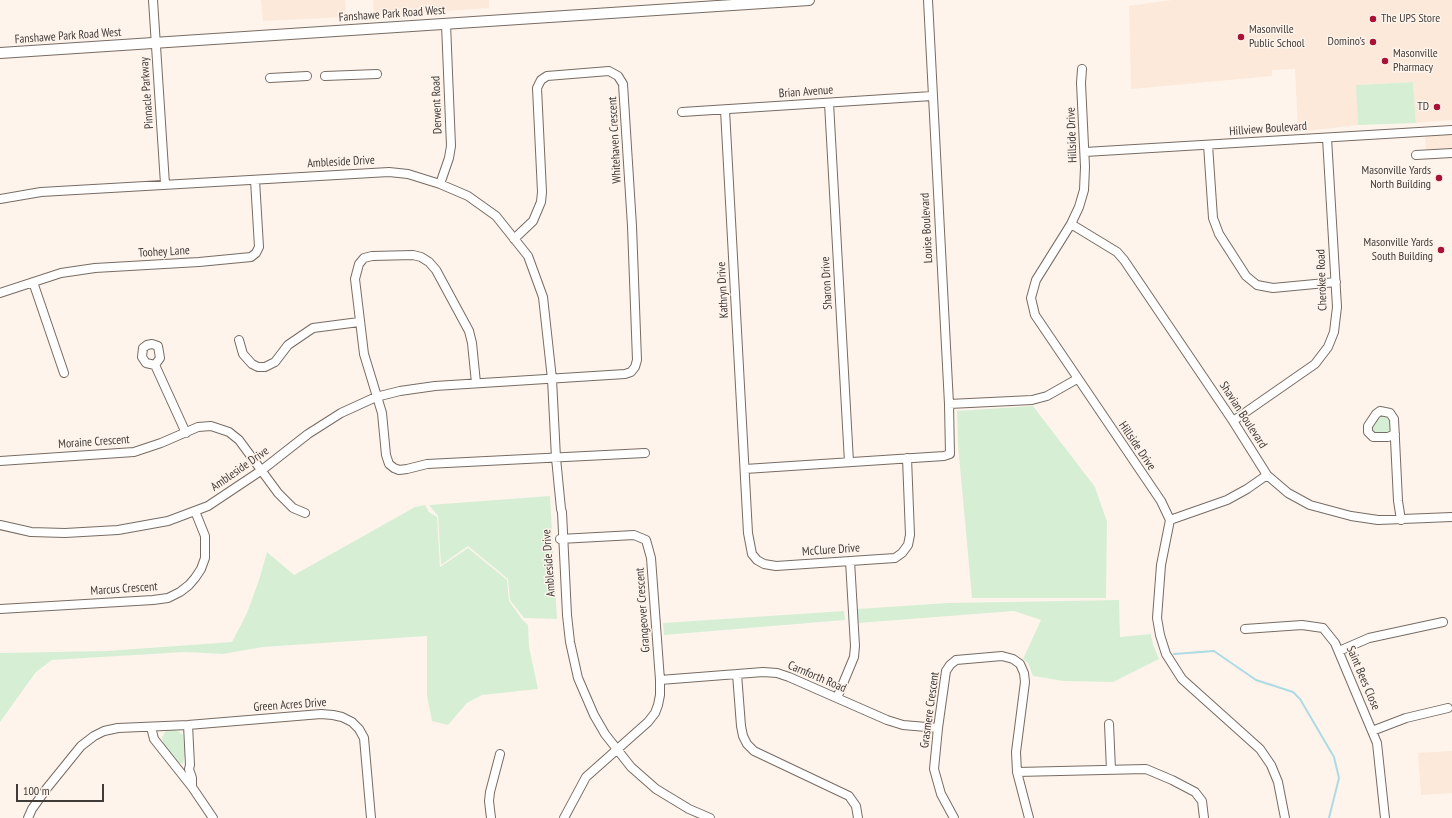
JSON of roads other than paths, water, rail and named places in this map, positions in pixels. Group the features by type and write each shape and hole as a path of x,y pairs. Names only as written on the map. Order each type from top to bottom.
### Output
{"main road":[{"name":"Fanshawe Park Road West","path":"0,53 809,0"}],"street":[{"name":"Pinnacle Parkway","path":"153,0 164,184"},
{"name":"Louise Boulevard","path":"907,458 944,456 950,454 949,404 928,0"},
{"name":"Derwent Road","path":"440,184 449,158 451,146 446,24"},
{"name":"Hillside Drive","path":"1082,69 1081,83 1085,152 1084,190 1079,207 1071,224 1036,280 1031,298 1035,315 1161,501 1170,520"},
{"name":"Whitehaven Crescent","path":"514,239 534,221 541,202 542,192 537,88 541,80 547,76 608,71 618,76 623,84 632,226 637,360 635,367 631,372 626,374 552,379"},
{"path":"324,76 377,74"},
{"path":"270,78 307,76"},
{"name":"Brian Avenue","path":"682,112 932,96"},
{"name":"Sharon Drive","path":"829,103 849,462"},
{"name":"Kathryn Drive","path":"725,110 745,469"},
{"name":"Hillview Boulevard","path":"1085,152 1452,130"},
{"name":"Cherokee Road","path":"1233,421 1315,364 1328,347 1334,332 1337,307 1327,138"},
{"path":"1208,145 1213,218 1219,234 1246,276 1257,285 1272,288 1336,282"},
{"path":"1416,155 1452,153"},
{"name":"Ambleside Drive","path":"0,199 41,192 388,172 408,174 440,184 468,196 496,216 528,256 543,297 552,379 556,458 562,510 564,613 567,615 570,642 578,678 594,716 616,750 631,767 656,789 710,818"},
{"name":"Toohey Lane","path":"0,293 61,273 95,268 200,262 250,257 256,253 259,247 255,180"},
{"name":"Shavian Boulevard","path":"1071,224 1117,252 1124,260 1233,421 1267,475 1288,493 1310,505 1351,516 1378,520 1452,517"},
{"path":"476,384 472,343 469,331 436,270 429,262 421,257 405,254 372,256 364,258 359,264 355,279 359,322 364,354 384,423 386,455 389,464 400,470 427,464 645,453"},
{"path":"32,282 64,373"},
{"path":"239,340 243,354 252,364 258,367 264,367 275,362 288,345 313,328 359,322"},
{"path":"155,365 186,432"},
{"name":"Ambleside Drive","path":"0,525 31,532 65,533 118,530 168,521 208,506 262,470 308,434 341,413 376,397 400,391 435,386 552,379"},
{"path":"949,404 1016,402 1032,400 1047,396 1077,379"},
{"name":"Moraine Crescent","path":"0,461 134,452 161,443 198,427 206,426 221,428 239,440 278,493 293,508 305,513"},
{"path":"1395,434 1398,501 1401,520"},
{"path":"745,469 907,458"},
{"name":"McClure Drive","path":"745,469 748,533 752,554 757,560 764,564 776,566 895,558 902,553 908,545 910,535 907,458"},
{"path":"1267,475 1247,489 1227,500 1170,520 1161,565 1157,618 1160,635 1166,654 1182,679 1260,749 1271,765 1278,782 1285,818"},
{"name":"Marcus Crescent","path":"0,609 153,600 168,598 180,592 195,578 201,569 205,558 205,536 195,511"},
{"name":"Grangeover Crescent","path":"562,539 634,535 646,540 651,558 660,680 660,694 655,713 648,722 586,777 564,818"},
{"path":"836,698 854,657 850,561"},
{"path":"1339,651 1369,638 1443,622"},
{"name":"Saint Bees Close","path":"1245,629 1302,625 1323,628 1335,643 1377,743 1385,818"},
{"name":"Grasmere Crescent","path":"954,818 941,794 934,769 946,671 956,660 1002,656 1013,658 1020,664 1024,674 1025,682 1016,752 1017,772 1029,818"},
{"name":"Carnforth Road","path":"660,680 763,672 777,673 790,677 887,720 903,725 938,728"},
{"path":"737,674 741,726 746,744 754,751 849,796 856,806 858,818"},
{"path":"1372,731 1406,718 1448,708"},
{"name":"Green Acres Drive","path":"28,818 32,809 47,788 81,746 94,736 104,731 118,728 188,725 321,714 342,717 352,722 359,729 364,738 371,818"},
{"path":"1109,724 1111,770"},
{"path":"188,725 189,769 192,778 192,787"},
{"path":"150,727 154,739 192,787 213,818"},
{"path":"491,818 489,801 490,792 500,754"},
{"path":"1017,772 1146,770 1178,783 1195,792 1202,801 1204,818"}],"waterway":[{"path":"1174,654 1214,651 1256,680 1293,692 1300,699 1334,757 1339,778 1329,818"}],"place":[{"name":"The UPS Store","path":"1373,19"},
{"name":"Masonville Public School","path":"1241,37"},
{"name":"Domino's","path":"1373,42"},
{"name":"Masonville Pharmacy","path":"1385,61"},
{"name":"TD","path":"1437,107"},
{"name":"Masonville Yards North Building","path":"1439,178"},
{"name":"Masonville Yards South Building","path":"1441,250"}]}
